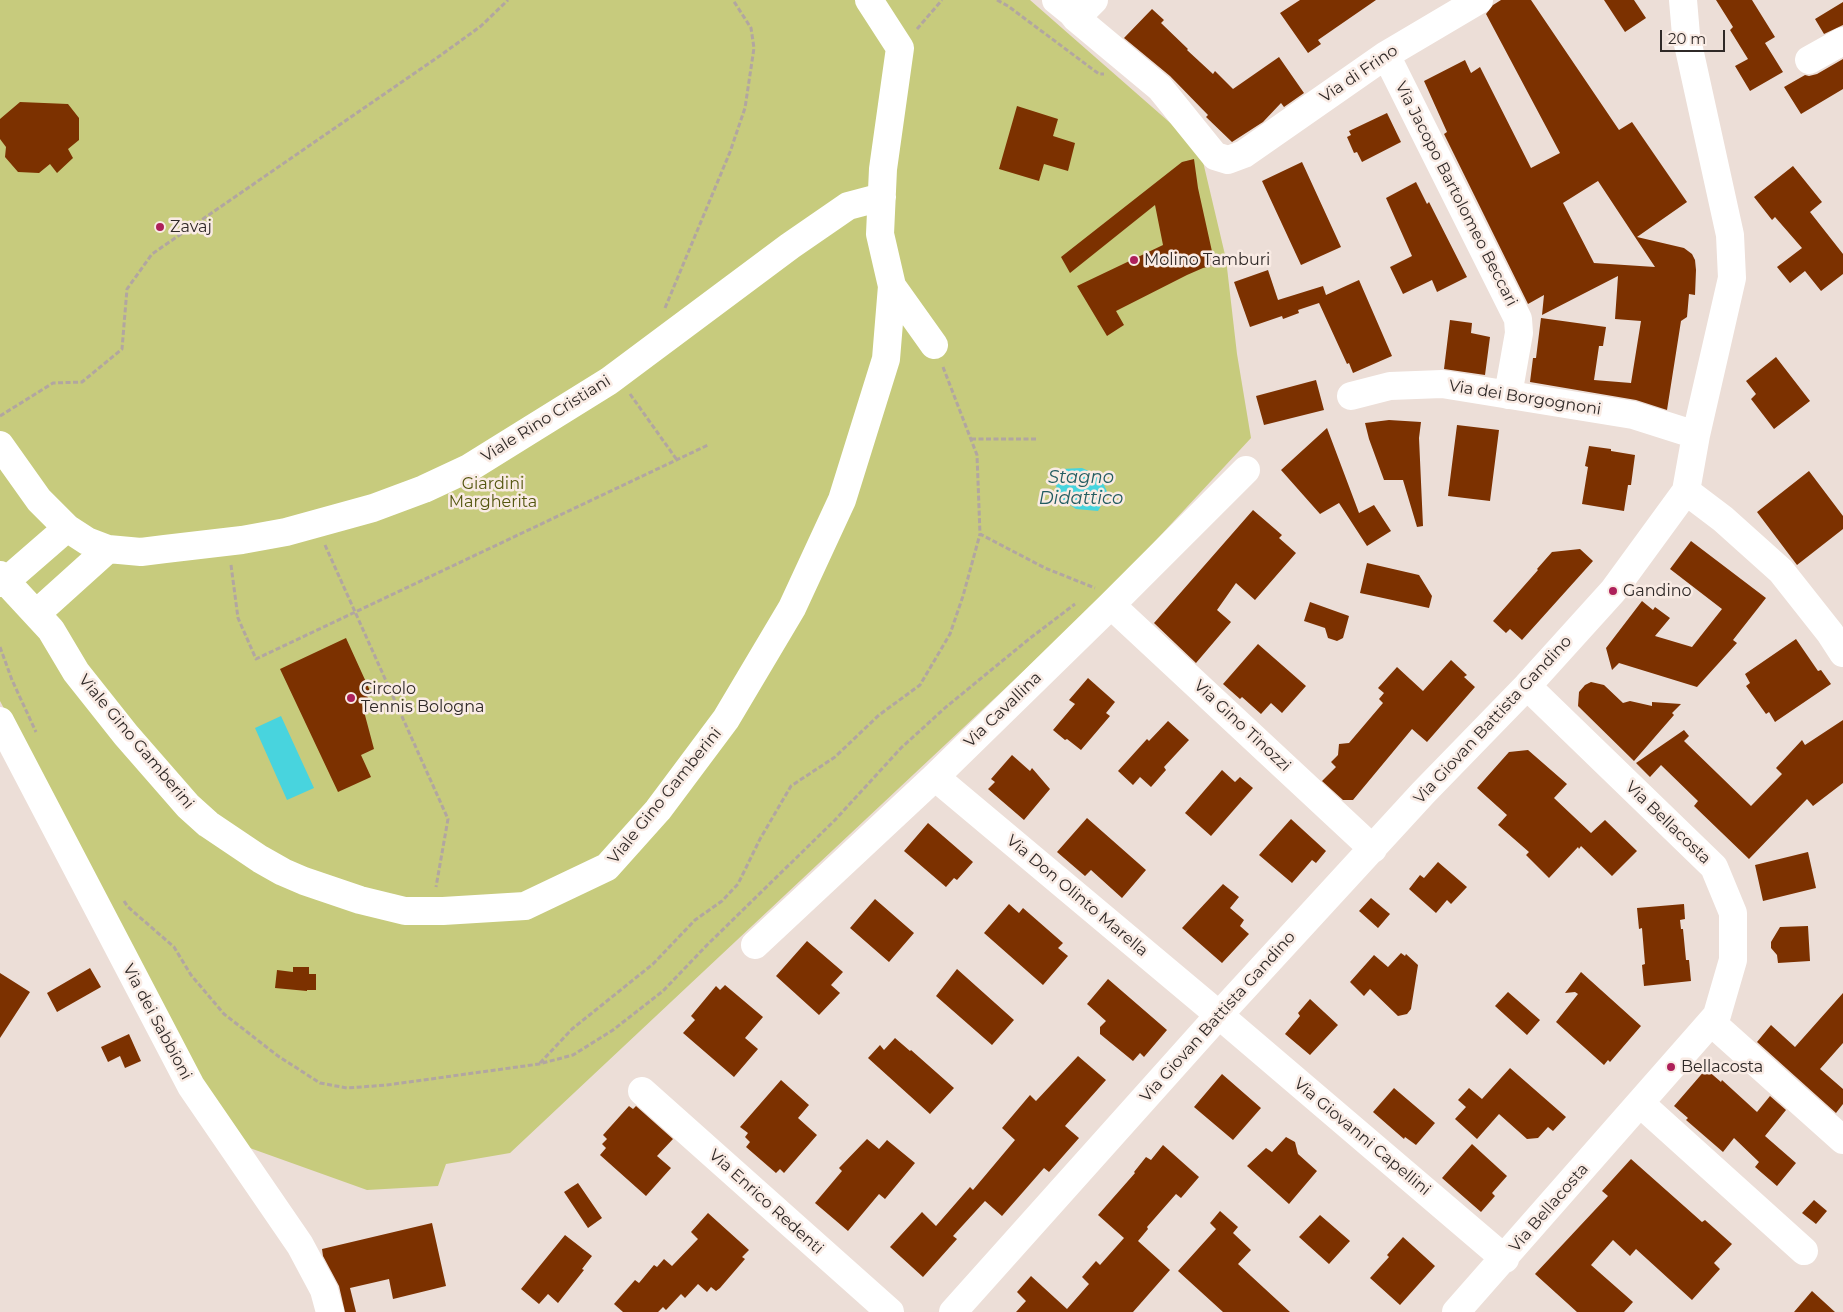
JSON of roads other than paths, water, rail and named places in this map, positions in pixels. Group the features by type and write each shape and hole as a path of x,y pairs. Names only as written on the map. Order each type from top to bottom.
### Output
{"street":[{"path":"869,0 900,48 883,170 880,234 892,286 934,346"},
{"path":"1056,0 1072,13 1085,9"},
{"name":"Via di Frino","path":"1085,9 1160,88 1215,156 1228,160 1244,154 1386,55 1479,0"},
{"name":"Via Giovan Battista Gandino","path":"953,1312 1219,1014 1423,793 1527,686 1614,591 1686,491 1696,435 1732,278 1730,235 1686,35 1683,0"},
{"path":"1809,60 1843,41"},
{"name":"Via Jacopo Bartolomeo Beccari","path":"1386,55 1514,307 1518,319 1519,333 1508,395"},
{"name":"Viale Rino Cristiani","path":"7,454 39,500 67,528 87,541 108,549 141,552 228,542 270,535 374,508 424,489 469,468 616,375 790,246 848,206 882,197"},
{"name":"Viale Gino Gamberini","path":"2,580 37,613 51,630 76,672 126,735 188,806 208,824 283,872 360,900 418,911 525,906 607,868 658,810 726,719 792,608 842,500 886,359 892,286"},
{"name":"Via dei Borgognoni","path":"1351,396 1390,386 1442,384 1634,415 1696,435"},
{"name":"Via Cavallina","path":"755,946 935,777 1106,598 1246,470"},
{"path":"1686,491 1723,519 1781,571 1830,633 1843,653"},
{"path":"2,580 67,528"},
{"path":"37,613 108,549"},
{"name":"Via Gino Tinozzi","path":"1106,598 1373,848"},
{"name":"Via Bellacosta","path":"1456,1312 1641,1104 1711,1022 1717,1014 1733,960 1733,913 1714,867 1527,686"},
{"name":"Via dei Sabbioni","path":"0,721 191,1086 300,1245 324,1290 330,1312"},
{"name":"Via Don Olinto Marella","path":"935,777 1219,1014"},
{"name":"Via Giovanni Capellini","path":"1219,1014 1505,1258"},
{"path":"1711,1022 1843,1140"},
{"name":"Via Enrico Redenti","path":"642,1092 890,1312"},
{"path":"1641,1104 1804,1251"}],"water":[{"name":"Stagno Didattico","path":"1082,468 1100,476 1108,494 1098,511 1076,509 1057,496 1056,482 1061,469"},
{"path":"281,716 314,788 287,800 255,728"}],"place":[{"name":"Zavaj","path":"160,227"},
{"name":"Molino Tamburi","path":"1134,260"},
{"name":"Gandino","path":"1613,591"},
{"name":"Circolo Tennis Bologna","path":"351,698"},
{"name":"Bellacosta","path":"1671,1067"}],"park label":[{"name":"Giardini Margherita","path":"493,493"}]}
